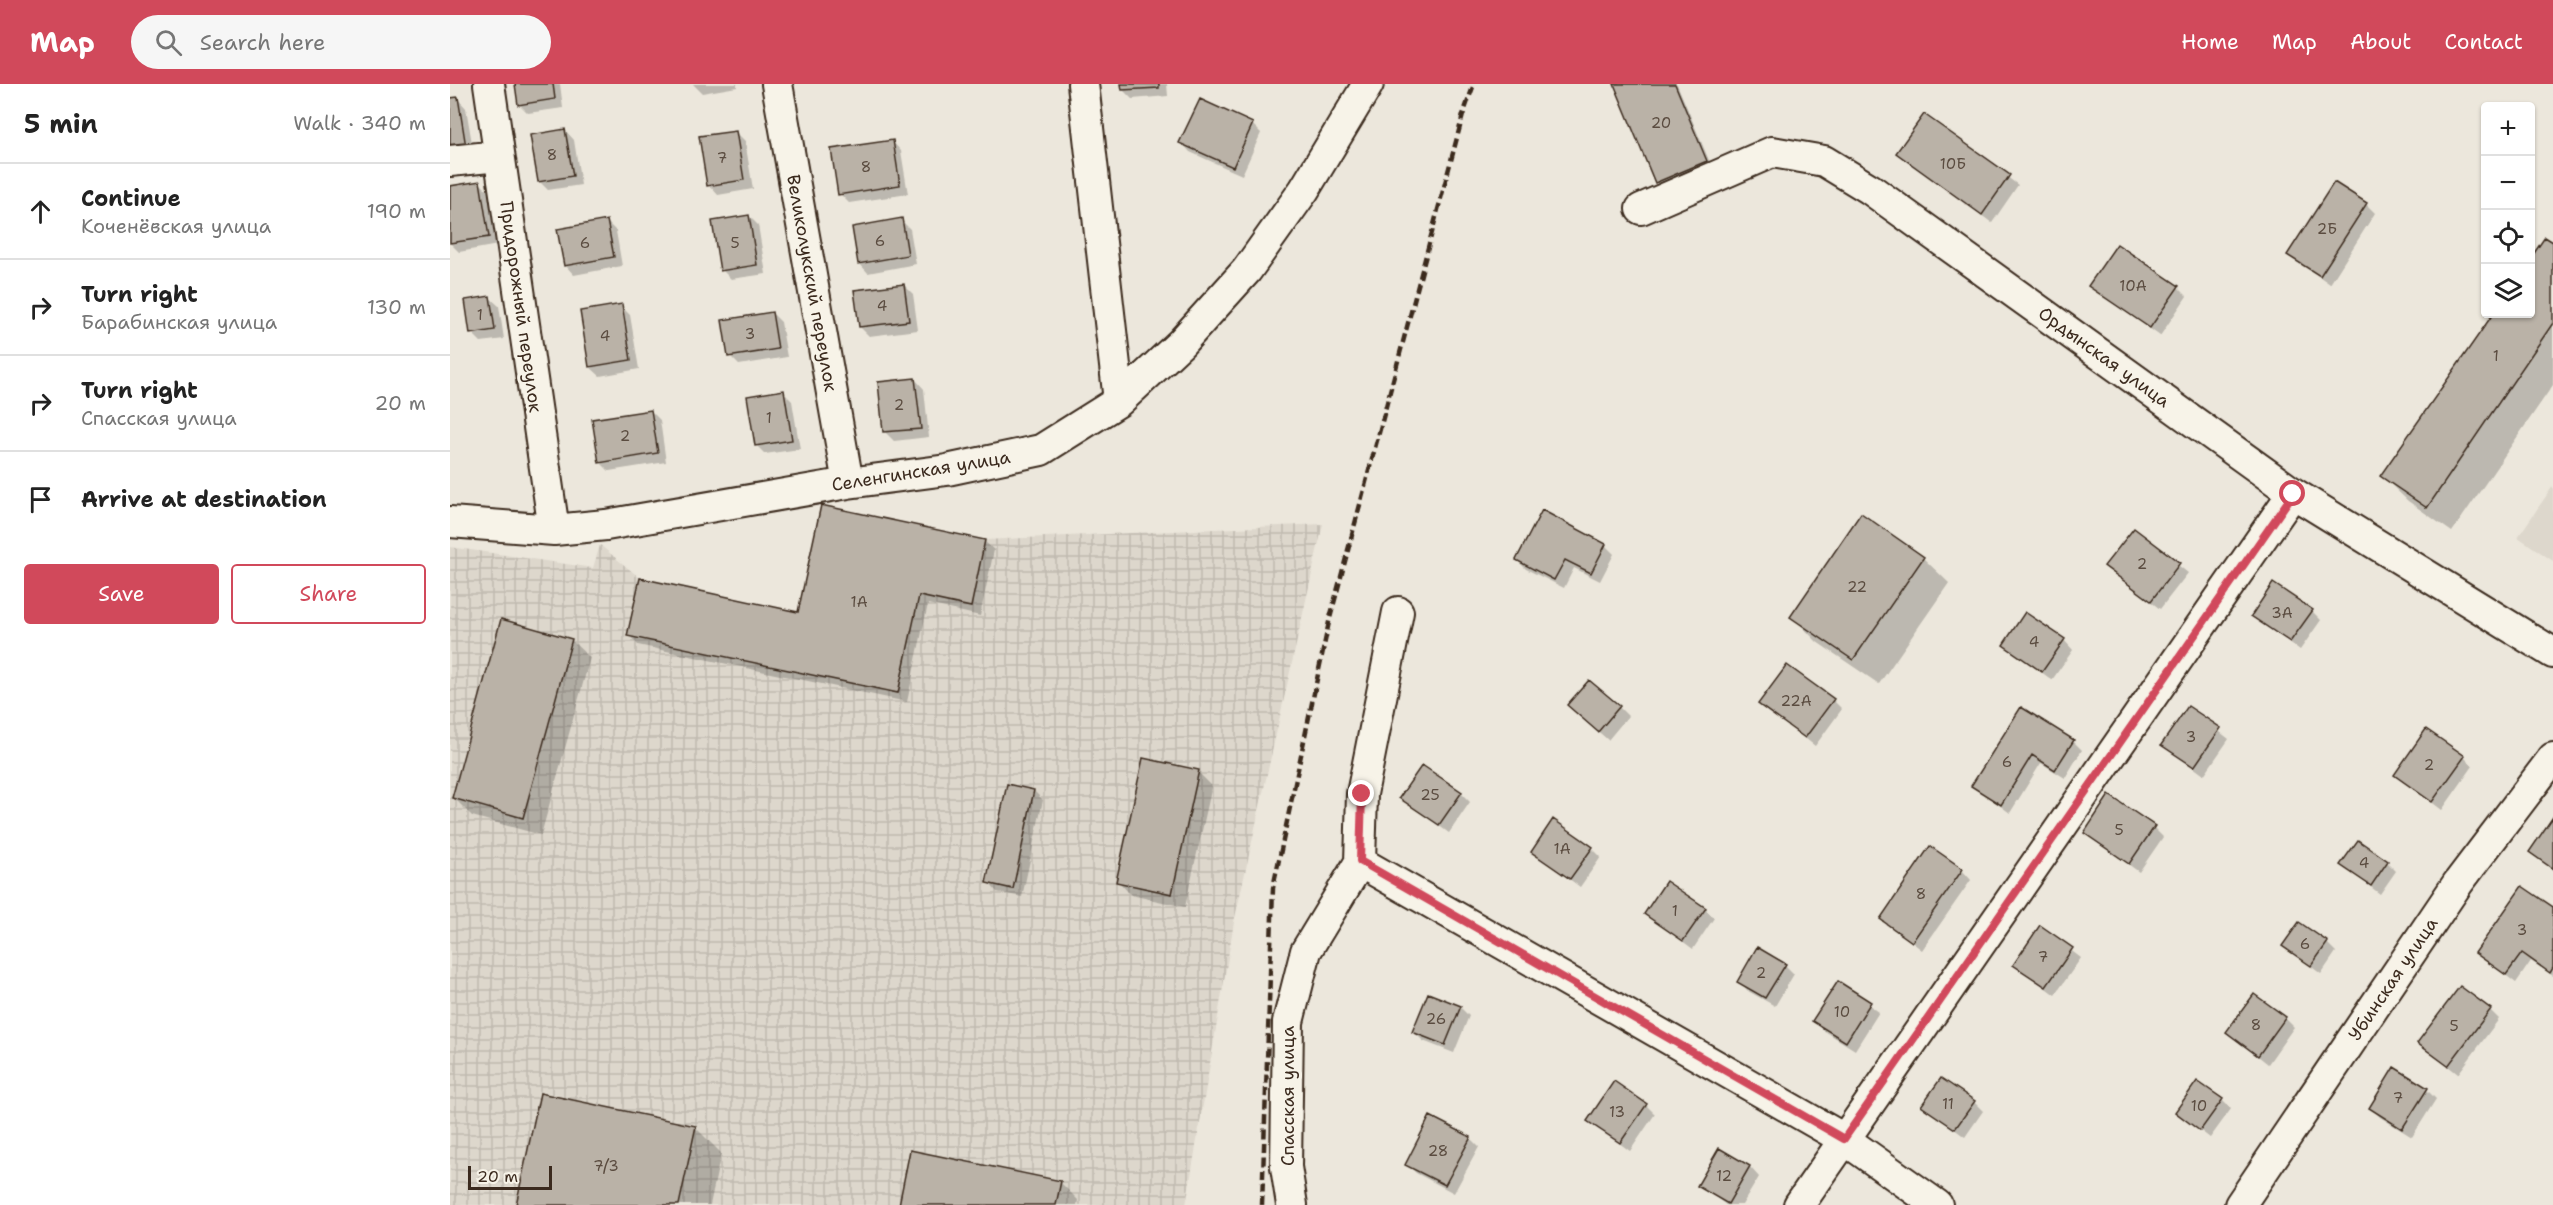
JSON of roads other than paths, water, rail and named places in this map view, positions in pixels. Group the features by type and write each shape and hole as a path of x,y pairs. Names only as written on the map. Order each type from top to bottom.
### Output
{"street":[{"name":"Придорожный переулок","path":"489,84 554,530"},
{"name":"Великолукский переулок","path":"777,84 848,483"},
{"path":"1083,84 1119,401"},
{"name":"Селенгинская улица","path":"450,522 554,530 606,525 848,483 947,470 1041,450 1119,401 1181,343 1247,270 1304,190 1368,84"},
{"name":"Ордынская улица","path":"1641,209 1772,152 1824,161 1870,189 2293,494 2553,653"},
{"path":"450,161 499,156"},
{"path":"1799,1205 2293,494"},
{"name":"Спасская улица","path":"1292,1205 1286,1167 1288,1022 1305,951 1360,861 1362,794 1398,612"},
{"name":"Убинская улица","path":"2240,1205 2458,883 2553,758"},
{"path":"1360,861 1844,1139 1937,1205"}],"railway":[{"path":"1262,1205 1273,888 1329,622 1463,115 1474,84"}]}
